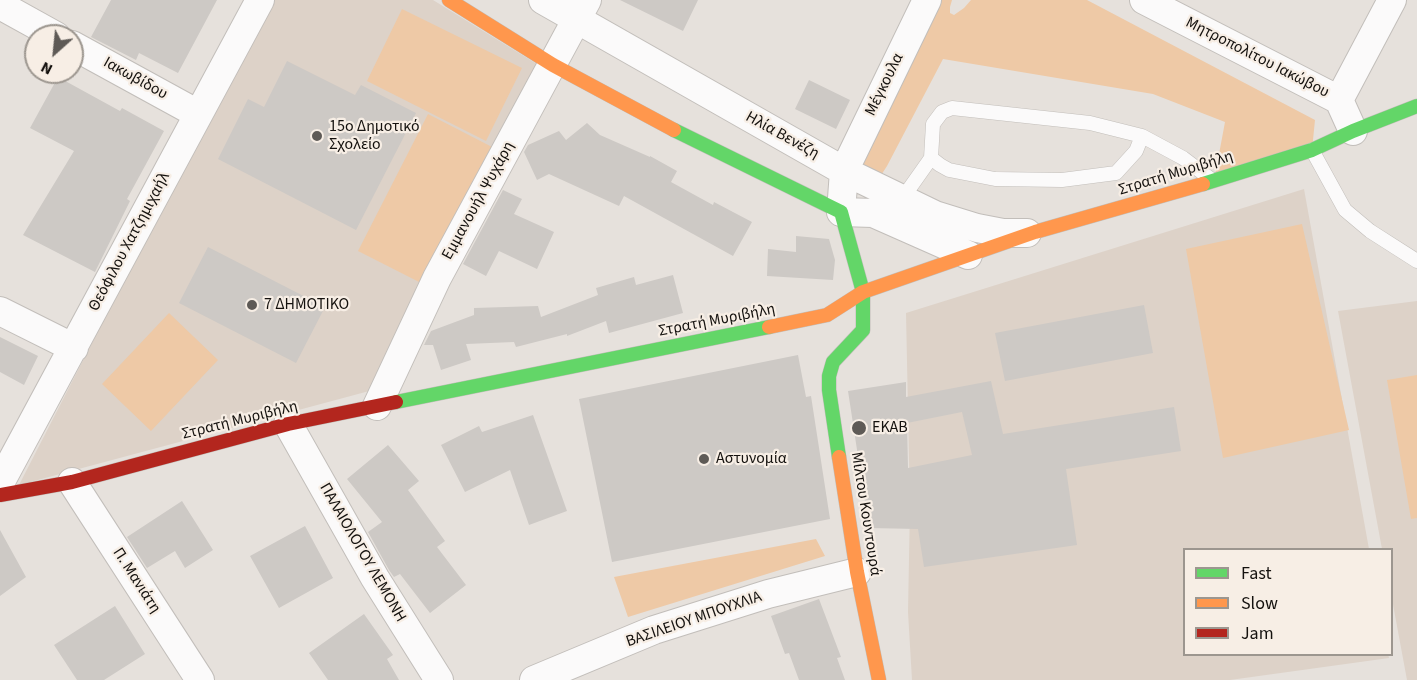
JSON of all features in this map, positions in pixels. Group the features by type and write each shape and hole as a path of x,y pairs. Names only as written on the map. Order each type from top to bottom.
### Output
{"main road":[{"path":"449,0 553,65 684,135 841,212 863,292"},
{"name":"Στρατή Μυριβήλη","path":"0,495 72,482 288,424 826,315 863,292 1035,232 1214,181 1312,150 1417,106"},
{"name":"Μίλτου Κουντουρά","path":"863,292 863,330 834,362 829,376 829,390 857,572 879,680"}],"street":[{"name":"Θεόφιλου Χατζημιχαήλ","path":"0,483 260,0"},
{"name":"Ηλία Βενέζη","path":"543,0 582,10 844,171 935,215 977,228 1003,233 1035,232"},
{"name":"Μέγκουλα","path":"844,171 927,0"},
{"path":"1339,100 1392,0"},
{"name":"Μητροπολίτου Ιακώβου","path":"1162,4 1339,100 1353,131"},
{"path":"0,5 34,24"},
{"name":"Εμμανουήλ Ψυχάρη","path":"377,406 437,278 582,10"},
{"name":"Ιακωβίδου","path":"84,52 198,114"},
{"path":"844,171 841,212 873,213 968,255"},
{"path":"0,311 74,348"},
{"name":"ΠΑΛΑΙΟΛΟΓΟΥ ΛΕΜΟΝΗ","path":"288,424 375,578 439,680"},
{"name":"Π. Μανιάτη","path":"72,482 200,680"},
{"name":"ΒΑΣΙΛΕΙΟΥ ΜΠΟΥΧΛΙΑ","path":"534,680 654,630 768,594 857,572"}],"lane":[{"path":"902,199 931,158 933,124 942,112 952,108 1090,123 1142,136 1183,158 1214,181"},
{"path":"931,158 949,170 995,179 1062,180 1116,173 1136,152 1142,136"},
{"path":"1312,150 1346,210 1370,231 1417,261"}],"shaded area":[{"path":"268,0 433,0 540,66 373,390 19,485"},
{"path":"927,0 952,0 950,13 954,15 971,0 1087,0 1315,120 1312,150 1214,181 1225,122 1153,94 943,59 887,166 874,186 844,171"},
{"path":"402,9 522,68 486,141 367,81"},
{"path":"428,114 494,148 423,284 358,251"},
{"path":"1304,189 1369,548 1183,548 1183,656 1388,656 1389,658 1230,680 912,680 908,612 910,506 906,313"},
{"path":"1302,224 1349,430 1223,458 1186,249"},
{"path":"1417,301 1417,680 1407,680 1393,604 1393,548 1382,548 1338,311"},
{"path":"169,313 218,360 151,431 102,384"},
{"path":"1417,375 1417,518 1411,519 1387,380"},
{"path":"816,539 825,556 628,617 614,577"}],"building":[{"path":"111,0 217,0 178,73 139,53 136,60 91,37"},
{"path":"620,0 698,0 683,31"},
{"name":"15o Δημοτικό Σχολείο","path":"287,61 355,95 361,85 416,113 356,230 218,159 248,99 264,107"},
{"path":"809,80 850,100 836,129 795,109"},
{"path":"54,84 71,84 120,111 122,108 164,131 127,199 130,201 95,272 23,235 74,151 30,128"},
{"path":"587,123 600,135 650,156 677,171 671,182 713,205 714,202 752,222 733,256 624,196 619,206 549,174 537,180 524,152 528,145 559,131 566,140"},
{"path":"503,190 522,199 514,214 554,232 537,269 499,251 486,276 463,264"},
{"path":"796,236 829,239 835,260 833,280 767,276 768,249 796,252"},
{"name":"7 ΔΗΜΟΤΙΚΟ","path":"208,247 325,307 296,363 179,303"},
{"path":"673,275 683,313 609,333 606,321 567,336 567,334 516,347 514,342 466,344 471,360 441,370 433,345 424,345 431,331 474,315 474,308 538,306 541,317 598,295 596,288 634,277 636,285"},
{"path":"1144,305 1153,353 1005,381 995,333"},
{"path":"0,337 38,356 24,385 0,372"},
{"name":"Αστυνομία","path":"798,355 806,397 811,396 830,519 612,562 579,399"},
{"path":"991,381 1003,434 1174,407 1181,451 1066,469 1077,545 924,567 918,529 869,528 848,391 906,382 906,397","holes":["962,412 972,455 908,468 907,423"]},
{"path":"533,415 567,511 529,525 510,470 465,492 441,445 479,426 482,432"},
{"path":"388,445 419,481 408,490 445,541 437,547 466,585 430,613 400,574 394,577 389,570 368,532 382,522 347,479"},
{"path":"182,501 213,550 185,568 175,551 147,568 127,537"},
{"path":"305,526 333,578 279,608 250,556"},
{"path":"0,530 26,577 0,596"},
{"path":"819,599 841,657 837,658 845,680 799,680 789,653 785,654 771,616"},
{"path":"115,606 145,654 104,680 77,680 54,645"},
{"path":"364,614 393,655 387,659 399,680 328,680 309,653"}],"traffic: fast":[{"path":"1203,184 1312,150 1417,106"},
{"path":"674,130 841,212 863,292 863,330 833,362 829,376 839,457"},
{"path":"396,402 769,327"}],"traffic: slow":[{"path":"449,0 553,65 674,130"},
{"path":"769,327 827,315 863,292 1035,232 1203,184"},
{"path":"839,457 857,572 879,680"}],"traffic: jam":[{"path":"0,495 72,482 288,424 396,402"}],"place":[{"name":"15o Δημοτικό Σχολείο","path":"317,136"},
{"name":"7 ΔΗΜΟΤΙΚΟ","path":"252,305"},
{"name":"ΕΚΑΒ","path":"859,428"},
{"name":"Αστυνομία","path":"704,459"}]}
